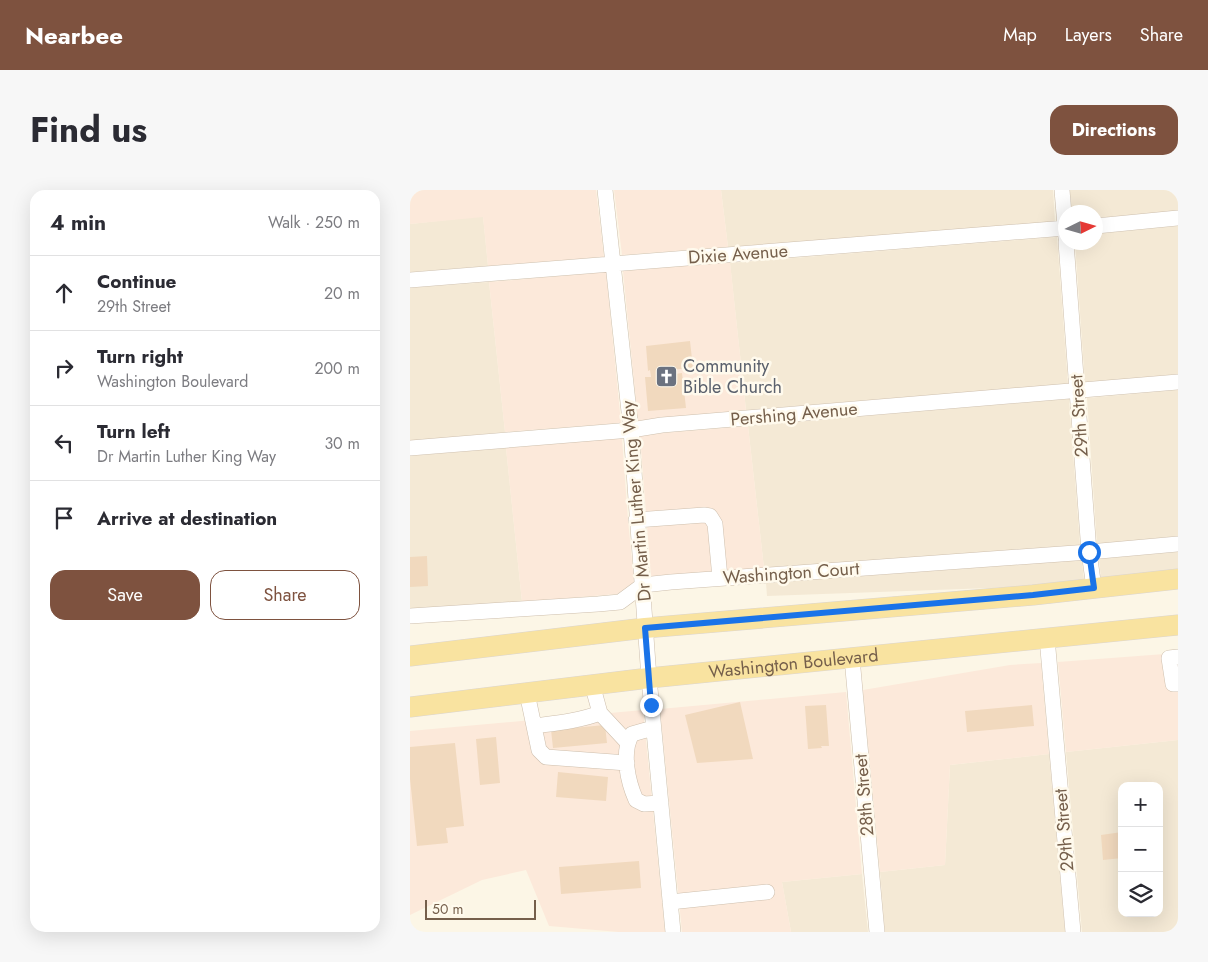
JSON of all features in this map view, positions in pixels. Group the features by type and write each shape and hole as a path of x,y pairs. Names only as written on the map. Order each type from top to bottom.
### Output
{"main road":[{"path":"410,656 645,628 1033,595 1178,579"},
{"name":"Washington Boulevard","path":"410,707 649,678 1047,638 1178,628"}],"street":[{"name":"Dr Martin Luther King Way","path":"605,190 631,430 636,520 643,585 653,728 673,932"},
{"name":"29th Street","path":"1062,190 1063,205"},
{"path":"1103,225 1178,218"},
{"name":"Dixie Avenue","path":"410,280 614,264 1058,234"},
{"name":"29th Street","path":"1066,250 1089,552 1094,588"},
{"name":"Pershing Avenue","path":"410,448 1178,382"},
{"path":"636,520 710,516 715,524 720,578"},
{"name":"Washington Court","path":"643,585 1178,544"},
{"path":"410,616 620,602 643,585"},
{"name":"29th Street","path":"1047,638 1074,932"},
{"path":"1178,657 1170,658 1173,684 1178,684"},
{"name":"28th Street","path":"852,658 877,932"},
{"path":"592,684 600,713 627,742"},
{"path":"527,693 539,750 546,757 627,763"},
{"path":"534,726 588,718 600,713"},
{"path":"653,728 632,734 627,742 627,763 631,788 636,800 644,804 660,803"},
{"path":"670,902 768,892"}],"shaded area":[{"path":"410,190 596,190 604,257 488,266 483,217 410,224"},
{"path":"614,190 721,190 728,247 622,255"},
{"path":"721,190 1053,190 1055,222 728,247"},
{"path":"1070,190 1178,190 1178,211 1103,217 1103,205 1071,205"},
{"path":"483,216 488,266 410,272 410,224"},
{"path":"1178,226 1178,374 1085,383 1076,250 1103,250 1103,233"},
{"path":"1057,237 1068,384 746,410 730,263"},
{"path":"730,262 746,410 638,421 623,271"},
{"path":"606,272 621,423 505,432 489,282"},
{"path":"489,282 505,432 410,441 410,288"},
{"path":"1178,390 1178,536 1097,544 1087,398"},
{"path":"1069,399 1080,545 764,568 748,426"},
{"path":"748,426 764,568 651,576 640,436"},
{"path":"622,438 634,582 617,594 522,602 506,448"},
{"path":"506,448 522,602 410,609 410,456"},
{"path":"1178,552 1178,570 1101,579 1099,559"},
{"path":"1082,560 1084,581 1047,586 767,596 766,583"},
{"path":"1178,653 1178,740 1066,752 1058,662"},
{"path":"1041,663 1049,754 950,765 945,865 880,872 863,690 1010,665"},
{"path":"846,692 862,874 782,882 791,932 682,932 660,709"},
{"path":"643,710 665,932 619,932 549,926 526,870 482,880 410,915 410,731"},
{"path":"1178,740 1178,932 1082,932 1066,752"},
{"path":"1049,754 1065,932 885,932 880,872 945,865 950,765"},
{"path":"862,874 868,932 791,932 782,882"}],"building":[{"name":"Community Bible Church","path":"690,341 693,368 668,370 668,375 682,373 686,408 648,411 645,377 651,377 650,370 648,371 646,346"},
{"path":"427,556 428,586 410,587 410,557"},
{"path":"740,702 753,759 697,763 685,715"},
{"path":"826,705 829,746 808,749 805,706"},
{"path":"1032,705 1034,726 967,732 965,711"},
{"path":"605,725 607,743 553,748 551,730"},
{"path":"496,737 500,783 480,785 476,739"},
{"path":"455,743 464,826 446,828 448,843 417,846 410,779 410,747"},
{"path":"558,772 608,777 606,801 556,797"},
{"path":"1118,833 1118,858 1103,860 1101,835"},
{"path":"639,861 641,888 561,894 559,867"}],"place":[{"name":"Community Bible Church","path":"667,376"}],"route":[{"path":"651,705 645,628 1033,595 1094,588 1089,552"}]}
